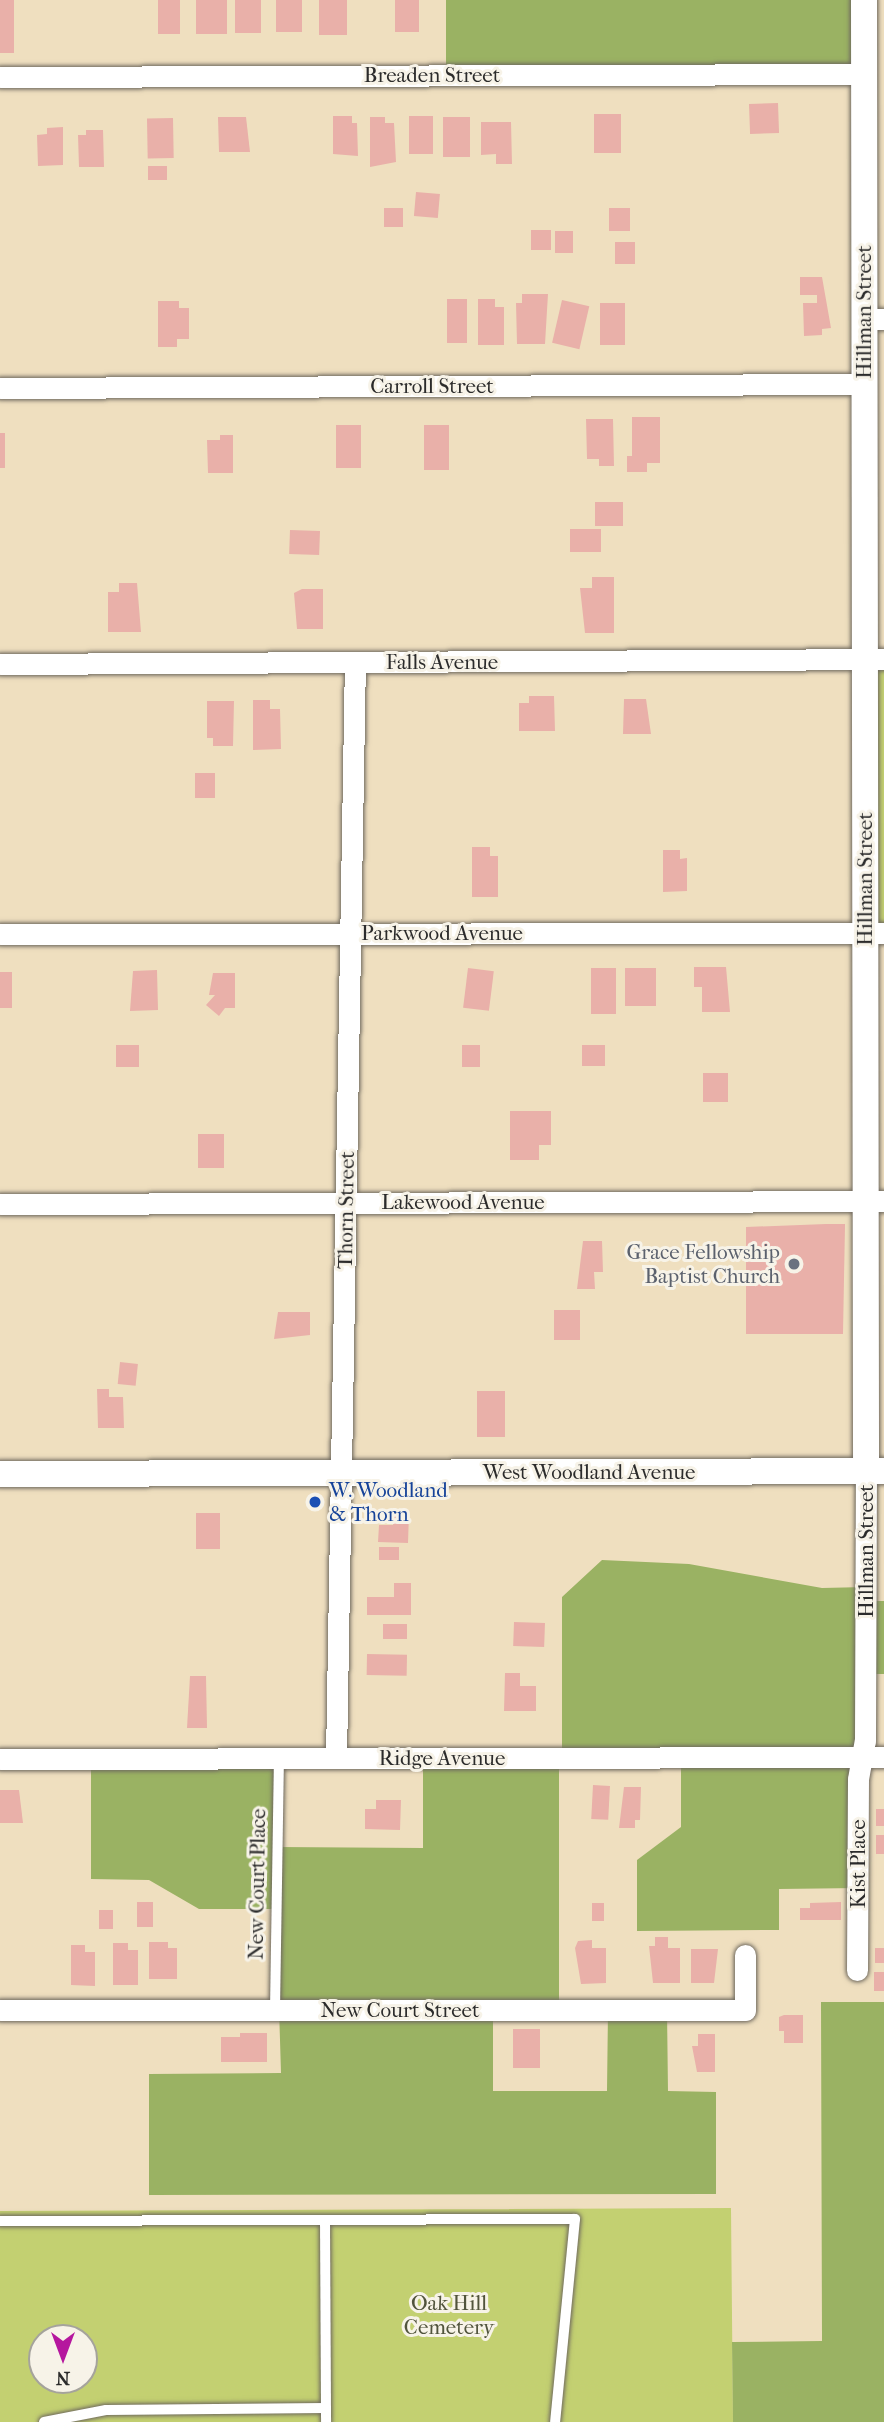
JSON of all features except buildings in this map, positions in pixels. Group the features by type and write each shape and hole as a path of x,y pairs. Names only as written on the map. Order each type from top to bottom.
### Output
{"street":[{"name":"Hillman Street","path":"861,1757 865,1741 875,1471 874,660 864,384 874,319 863,0"},
{"name":"Breaden Street","path":"0,76 864,74"},
{"name":"Carroll Street","path":"0,388 864,384"},
{"name":"Falls Avenue","path":"0,664 874,660"},
{"name":"Thorn Street","path":"336,1758 355,662"},
{"name":"Parkwood Avenue","path":"0,934 874,933"},
{"name":"Lakewood Avenue","path":"0,1204 875,1201"},
{"name":"West Woodland Avenue","path":"0,1474 875,1471"},
{"name":"Kist Place","path":"857,1970 861,1757"},
{"name":"Ridge Avenue","path":"0,1759 884,1757"},
{"name":"New Court Street","path":"0,2010 745,2010 745,1955"}],"lane":[{"name":"New Court Place","path":"275,2010 279,1758"},
{"path":"0,2221 575,2219 555,2422"},
{"path":"325,2220 326,2422"},
{"path":"44,2422 106,2410 326,2408"}],"green space":[{"path":"446,0 864,0 864,75 446,75"},
{"path":"865,660 884,660 884,933 865,933"},
{"path":"602,1560 689,1564 822,1588 866,1587 866,1601 884,1601 884,1674 866,1674 858,1888 779,1889 779,1930 637,1931 637,1860 681,1827 681,1758 562,1758 562,1597"},
{"path":"279,1758 277,1847 423,1848 423,1758 559,1758 559,2010 493,2010 493,2091 607,2091 608,2010 667,2010 668,2091 716,2092 716,2194 149,2195 149,2074 281,2073 276,1909 199,1909 149,1880 91,1879 91,1759"},
{"path":"821,2002 884,2002 884,2422 733,2422 732,2342 822,2341"},
{"name":"Oak Hill Cemetery","path":"731,2208 733,2422 0,2422 0,2211"}],"place":[{"name":"Grace Fellowship Baptist Church","path":"794,1264"},
{"name":"W. Woodland & Thorn","path":"315,1502"}]}
